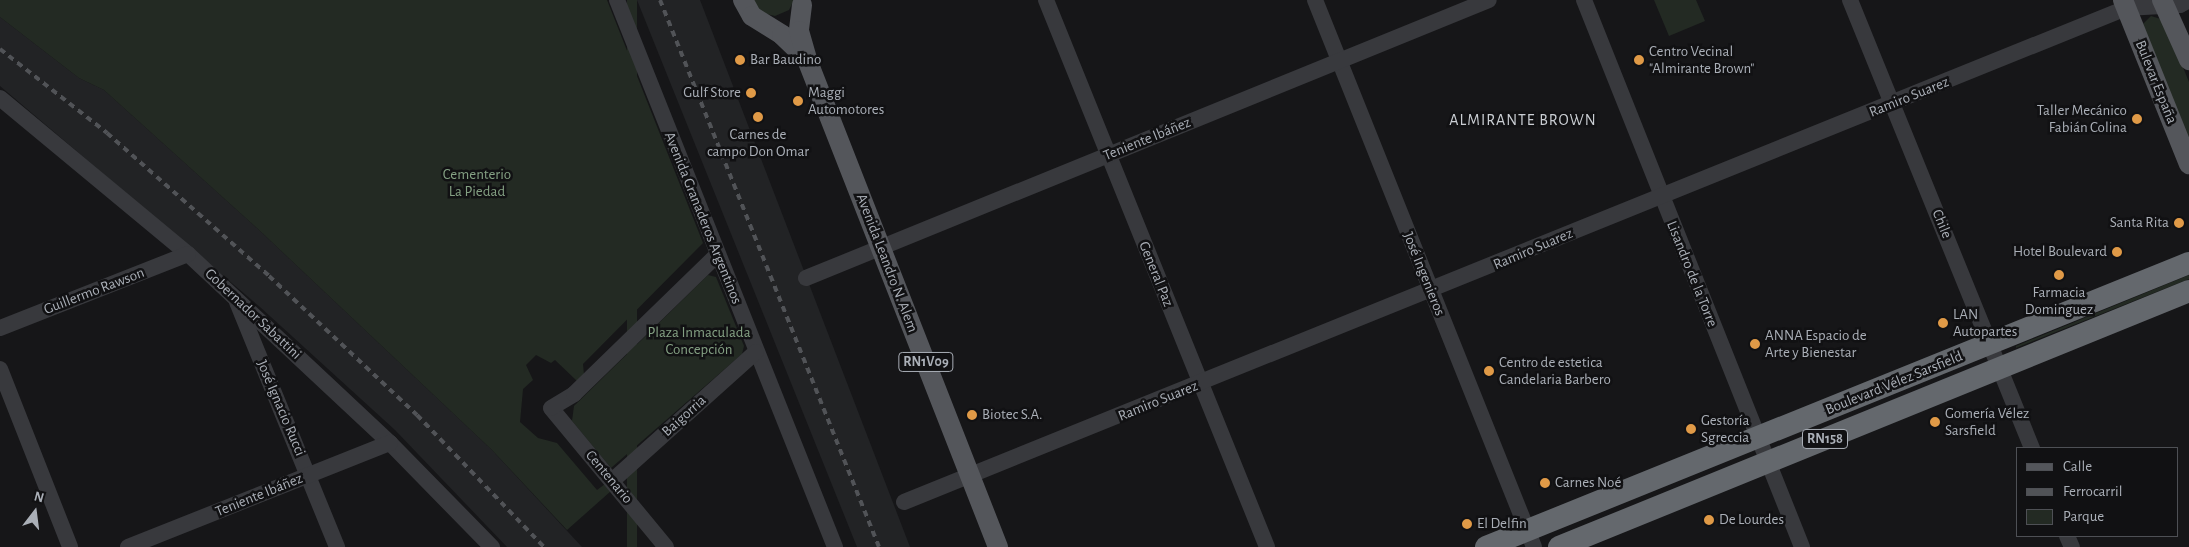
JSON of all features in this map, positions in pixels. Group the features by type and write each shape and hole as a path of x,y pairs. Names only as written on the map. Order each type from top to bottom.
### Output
{"highway":[{"name":"Boulevard Vélez Sarsfield","path":"1486,547 1531,539 1758,438 2189,263"},
{"name":"Boulevard Vélez Sarsfield","path":"1559,547 2189,291"}],"main road":[{"name":"RN1V09","path":"766,24 792,19 807,2"},
{"name":"Avenida Leandro N. Alem","path":"807,2 799,31 808,62 998,547"},
{"path":"2163,2 2189,60"},
{"name":"RN1V09","path":"741,4 792,43 808,62"},
{"name":"Bulevar España","path":"2125,4 2189,164"}],"street":[{"name":"Avenida Granaderos Argentinos","path":"617,0 717,255 835,547"},
{"name":"General Paz","path":"1046,0 1267,547"},
{"name":"José Ingenieros","path":"1315,0 1531,539"},
{"name":"Teniente Ibáñez","path":"806,278 1489,0"},
{"name":"Lisandro de la Torre","path":"1584,0 1802,547"},
{"name":"Chile","path":"1850,0 2032,447"},
{"name":"Ramiro Suarez","path":"904,502 1431,292 1661,196 1893,104 2125,4 2189,0"},
{"name":"Gobernador Sabattini","path":"0,98 188,254 390,443 492,547"},
{"name":"Guillermo Rawson","path":"0,328 188,254"},
{"name":"Centenario","path":"666,547 551,408 574,394 717,255"},
{"name":"José Ignacio Rucci","path":"235,298 337,547"},
{"name":"Baigorria","path":"612,481 756,352"},
{"path":"0,369 70,547"},
{"name":"Teniente Ibáñez","path":"128,547 390,443"}],"shaded area":[{"path":"637,0 700,0 910,547 857,547"},
{"path":"0,17 79,78 104,90 258,229 492,450 582,547 507,547 395,430 260,307 0,86"}],"green space":[{"name":"Cementerio La Piedad","path":"0,0 607,0 703,243 583,364 584,375 577,381 555,360 551,363 536,355 526,365 533,380 523,389 520,422 538,438 557,443 597,490 605,484 611,491 567,530 492,450 258,229 104,90 79,78 0,17"},
{"path":"627,0 637,0 637,547 627,547"},
{"path":"752,0 794,0 789,10 775,16 762,13"},
{"path":"1654,0 1696,0 1705,21 1669,36"},
{"path":"2151,16 2164,20 2189,82 2189,141 2143,24"},
{"name":"Plaza Inmaculada Concepción","path":"708,275 716,277 744,346 742,354 611,468 572,421 574,406"},
{"path":"2189,275 2189,279 2016,348 2016,346"}],"railway":[{"path":"660,0 879,547"},
{"path":"0,49 107,133 269,276 417,415 544,547"}],"place":[{"name":"Bar Baudino","path":"740,60"},
{"name":"Centro Vecinal \"Almirante Brown\"","path":"1639,60"},
{"name":"Gulf Store","path":"751,93"},
{"name":"Maggi Automotores","path":"798,101"},
{"name":"Carnes de campo Don Omar","path":"758,117"},
{"name":"Taller Mecánico Fabián Colina","path":"2137,119"},
{"name":"Santa Rita","path":"2179,223"},
{"name":"Hotel Boulevard","path":"2117,252"},
{"name":"Farmacia Dominguez","path":"2059,275"},
{"name":"LAN Autopartes","path":"1943,323"},
{"name":"ANNA Espacio de Arte y Bienestar","path":"1755,344"},
{"name":"Centro de estetica Candelaria Barbero","path":"1489,371"},
{"name":"Biotec S.A.","path":"972,415"},
{"name":"Gomería Vélez Sarsfield","path":"1935,422"},
{"name":"Gestoría Sgreccia","path":"1691,429"},
{"name":"Carnes Noé","path":"1545,483"},
{"name":"De Lourdes","path":"1709,520"},
{"name":"El Delfin","path":"1467,524"}],"district":[{"name":"ALMIRANTE BROWN","path":"1523,120"}]}
